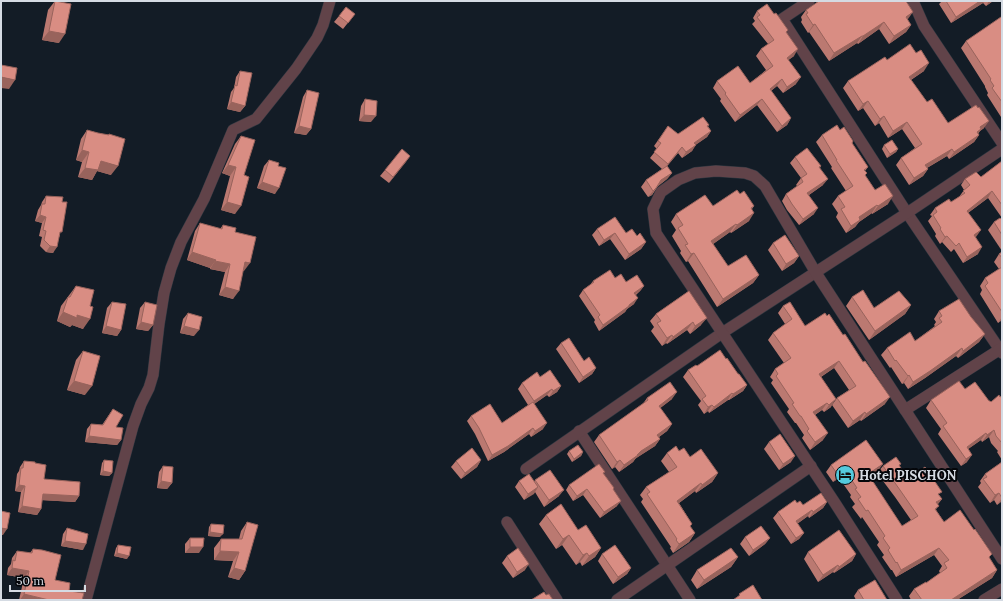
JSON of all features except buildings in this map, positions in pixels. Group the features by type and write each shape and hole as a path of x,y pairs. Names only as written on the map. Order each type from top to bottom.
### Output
{"street":[{"path":"86,600 133,426 153,375 164,293 180,242 204,198 233,130 256,119 296,69 317,38 323,25 330,1"},
{"path":"809,1 782,19 907,213 1001,350 905,410"},
{"path":"913,1 924,26 1002,143"},
{"path":"526,469 722,333 816,273 1002,149"},
{"path":"897,600 656,233 653,208 660,192 678,180 695,173 745,173 754,176 765,186 816,273 1002,559"},
{"path":"580,431 690,600"},
{"path":"617,600 810,466"},
{"path":"507,522 557,600"},
{"path":"984,600 1002,589"}],"place":[{"name":"Hotel PISCHON","path":"845,475"}]}
